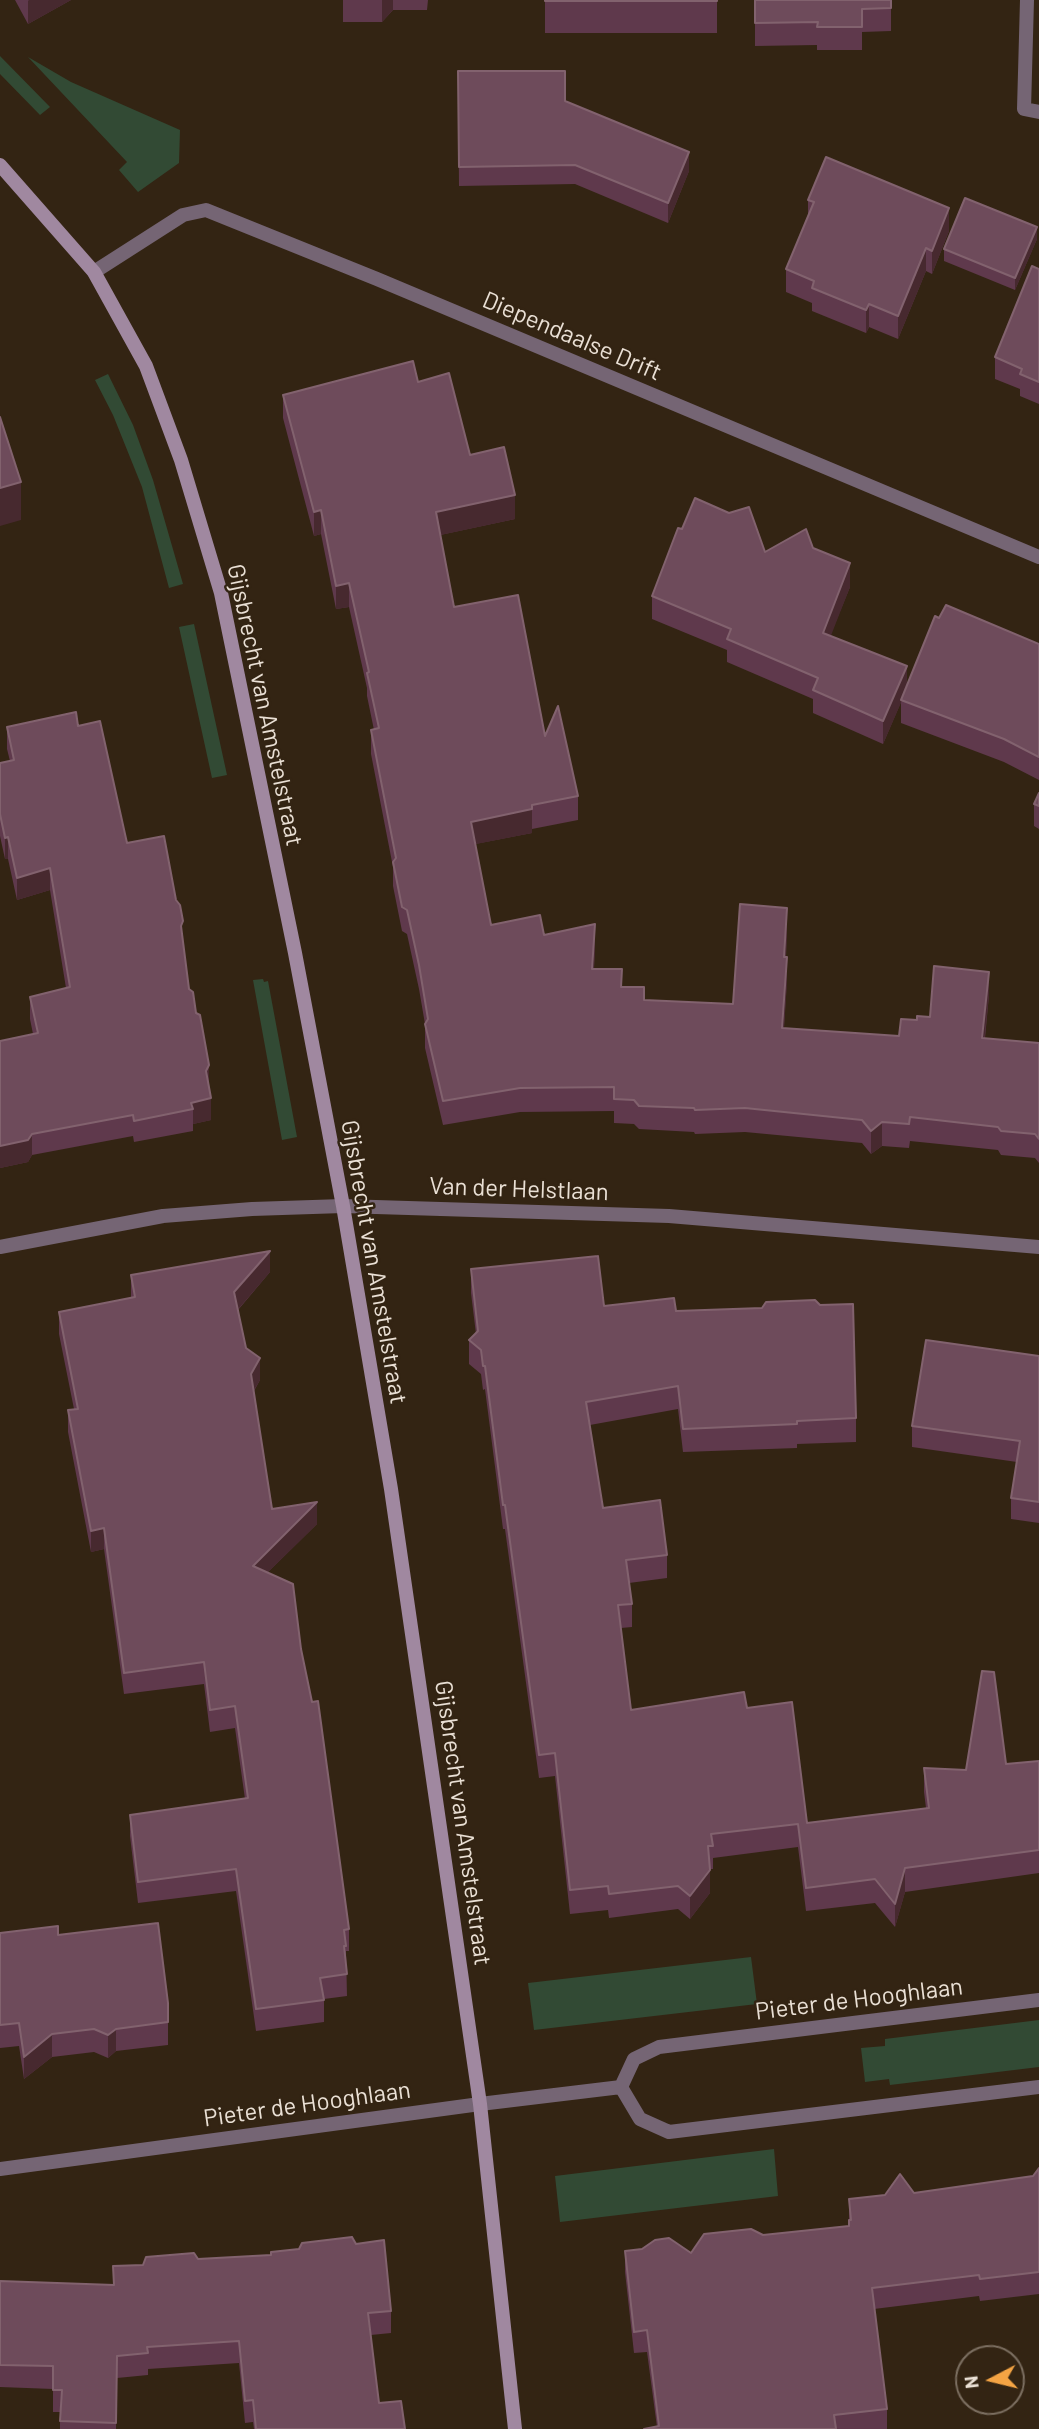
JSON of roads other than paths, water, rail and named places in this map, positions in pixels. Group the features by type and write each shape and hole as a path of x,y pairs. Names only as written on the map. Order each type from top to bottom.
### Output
{"street":[{"path":"1027,0 1024,109 1039,112"},
{"name":"Gijsbrecht van Amstelstraat","path":"0,165 94,272 146,366 181,460 221,593 295,953 343,1206 391,1489 480,2104 515,2429"},
{"name":"Diependaalse Drift","path":"94,272 183,215 206,210 1039,557"},
{"name":"Van der Helstlaan","path":"0,1247 163,1216 343,1206 669,1216 1039,1247"},
{"name":"Pieter de Hooghlaan","path":"0,2169 621,2087 634,2059 659,2047 1039,2000"},
{"path":"621,2087 640,2119 669,2132 1039,2087"}]}
